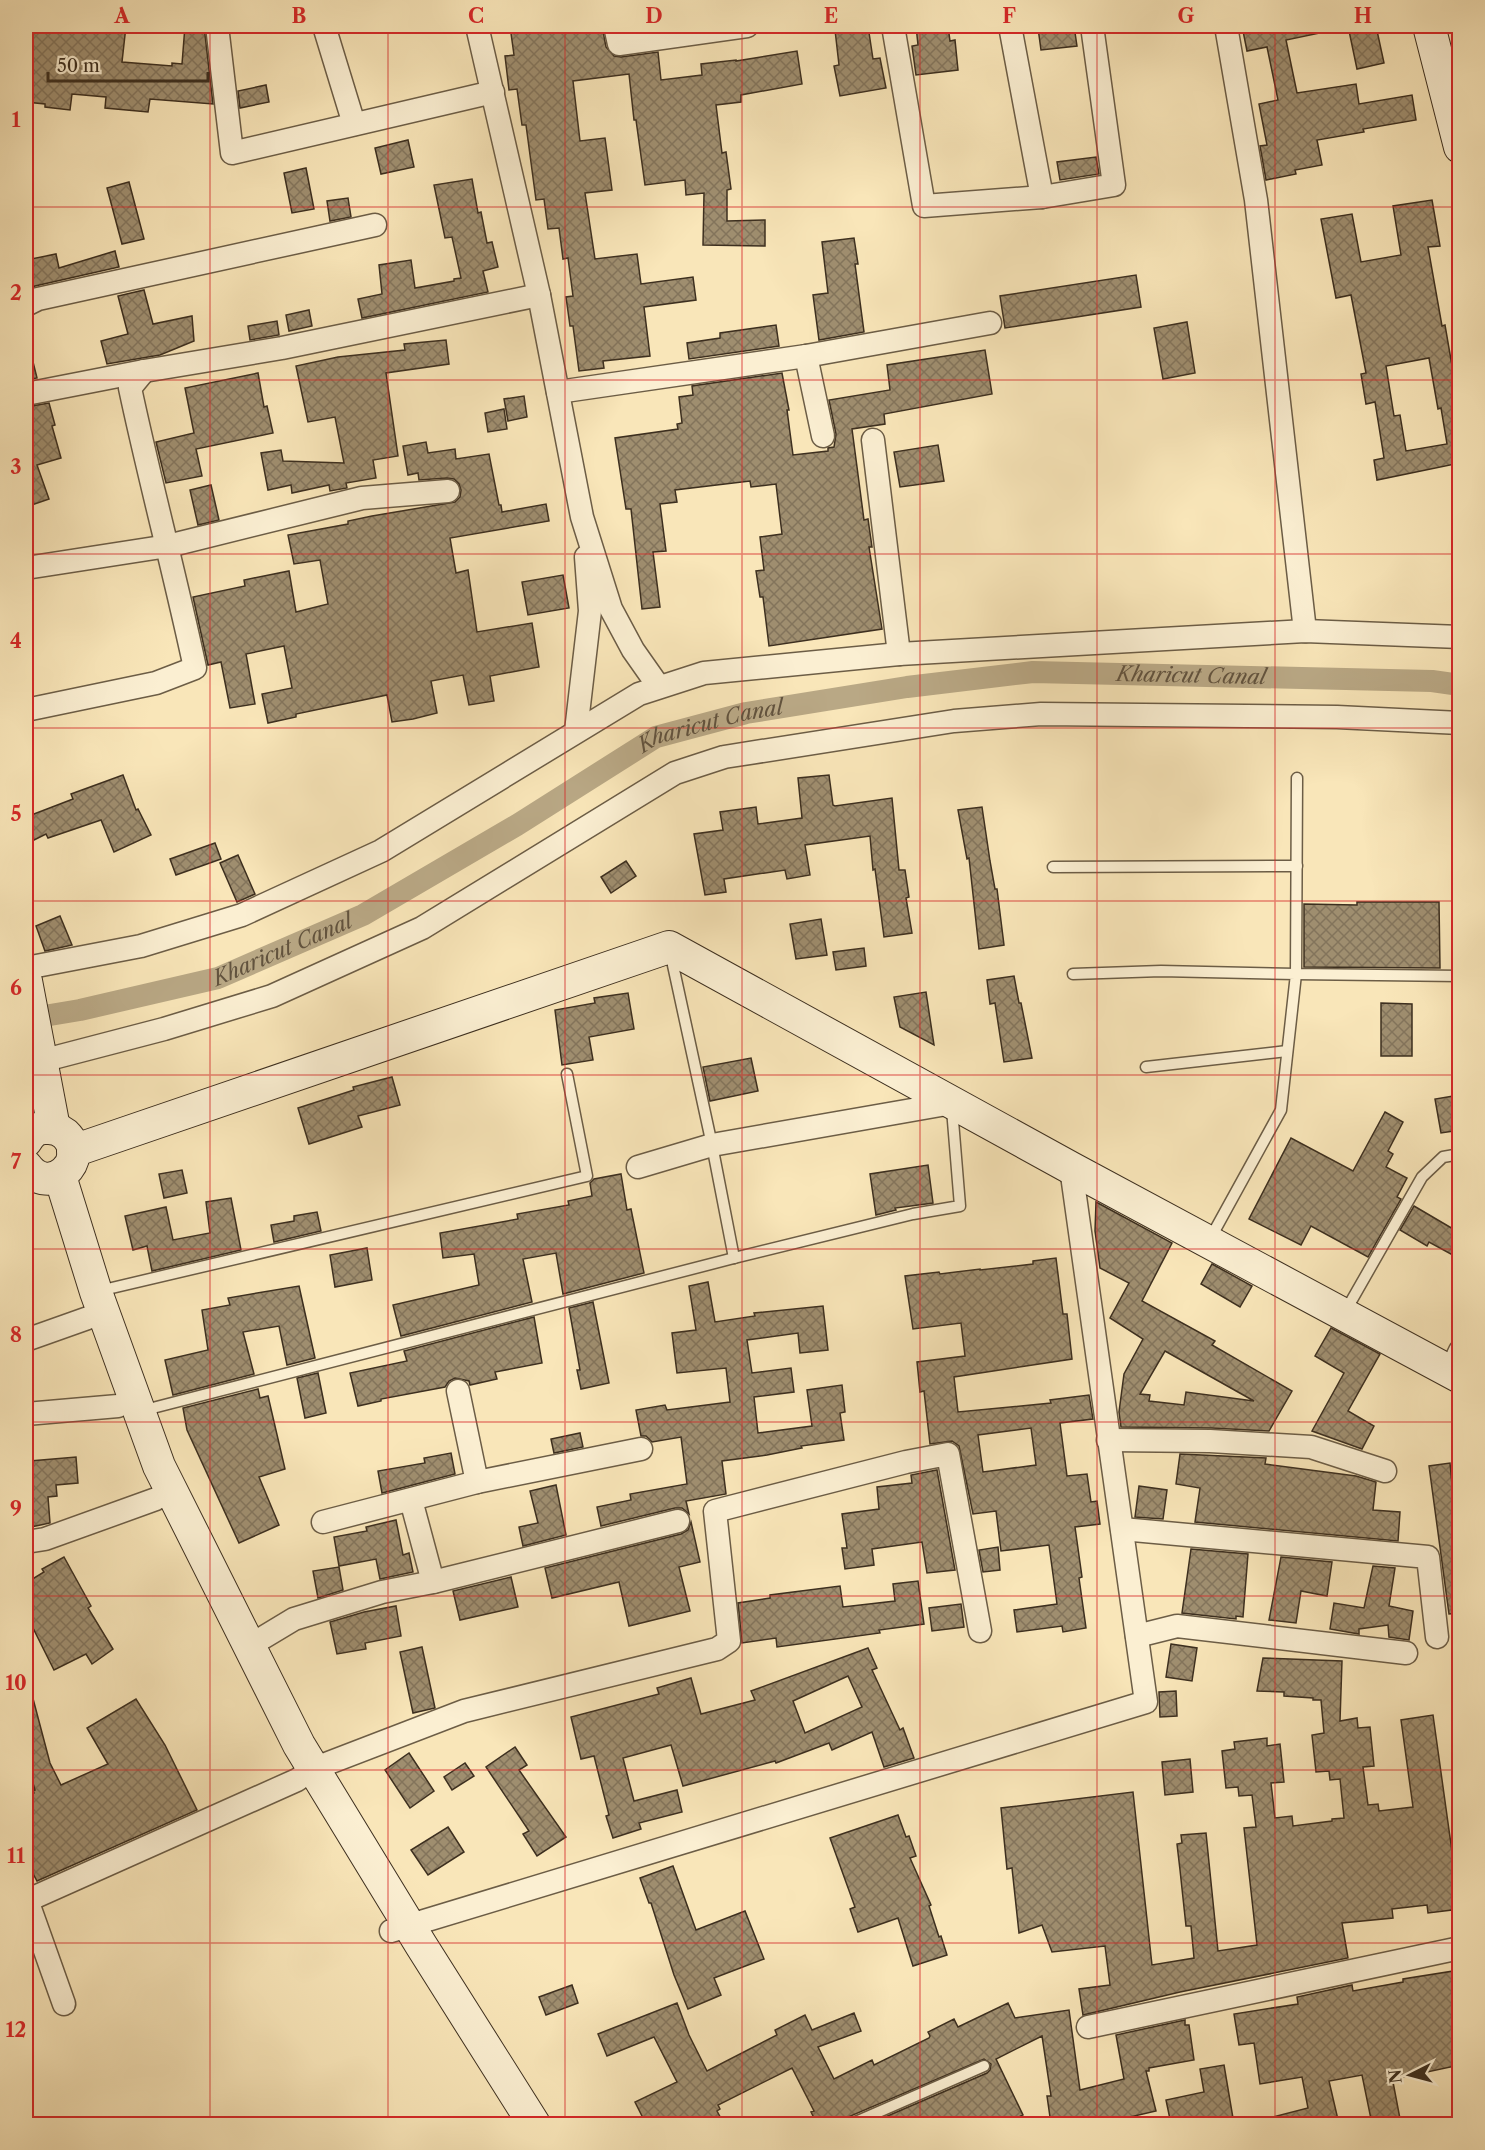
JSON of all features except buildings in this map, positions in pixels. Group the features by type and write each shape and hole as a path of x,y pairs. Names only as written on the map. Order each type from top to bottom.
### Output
{"main road":[{"path":"1430,26 1460,147"},
{"path":"1451,26 1460,62"},
{"path":"40,1156 669,947 1343,1315 1456,1367"},
{"path":"26,979 40,1156"},
{"path":"26,1099 40,1156 128,1409 142,1473 305,1774 400,1927 513,2124"},
{"path":"128,1409 249,1646 305,1774"},
{"path":"400,1927 534,2124"}],"street":[{"path":"217,26 232,153 493,92"},
{"path":"324,26 354,124"},
{"path":"477,26 539,295 582,517 590,611 576,731"},
{"path":"615,26 619,45 747,26"},
{"path":"893,26 924,206 1042,197 1114,186 1092,26"},
{"path":"1010,26 1042,197"},
{"path":"1226,26 1256,200 1305,631"},
{"path":"26,305 38,299 375,225"},
{"path":"26,394 282,348 539,295"},
{"path":"558,392 806,356 990,323"},
{"path":"806,356 823,436"},
{"path":"26,710 156,683 195,668 168,546 151,487 130,388 144,371"},
{"path":"873,440 899,654"},
{"path":"26,568 168,546 353,500 448,491"},
{"path":"582,517 611,609 633,650 659,687"},
{"path":"26,979 242,915 381,851 639,694 704,673 899,654 1305,631 1460,637"},
{"path":"34,1058 164,1029 272,996 422,928 675,773 724,757 954,721 1041,714 1337,717 1460,723"},
{"path":"638,1167 712,1146 952,1102"},
{"path":"400,1927 1146,1702 1071,1168"},
{"path":"26,1340 92,1305"},
{"path":"458,1391 477,1482"},
{"path":"26,1414 128,1409"},
{"path":"1108,1440 1311,1447 1385,1472"},
{"path":"323,1522 477,1482 640,1449"},
{"path":"64,2004 26,1900 305,1774 464,1711 717,1649 729,1641 716,1511 906,1462 948,1454 980,1631"},
{"path":"26,1542 45,1539 156,1499"},
{"path":"411,1500 433,1582"},
{"path":"249,1646 294,1619 382,1592 433,1582 678,1521"},
{"path":"1122,1529 1428,1557 1437,1637"},
{"path":"1137,1636 1177,1626 1406,1653"},
{"path":"1088,2027 1460,1948"}],"lane":[{"path":"1208,1242 1281,1110 1296,974 1297,778"},
{"path":"1053,867 1297,866"},
{"path":"669,947 734,1258"},
{"path":"1073,974 1161,971 1460,976"},
{"path":"1146,1067 1287,1051"},
{"path":"92,1305 587,1176 567,1074"},
{"path":"128,1409 190,1396 913,1214 960,1206 952,1102"},
{"path":"1343,1315 1422,1177 1443,1157 1460,1154"},
{"path":"851,2124 984,2066"}],"waterway":[{"name":"Kharicut Canal","path":"26,1019 80,1010 218,978 363,915 517,825 656,737 746,713 907,687 1033,672 1432,681 1460,685"}]}
